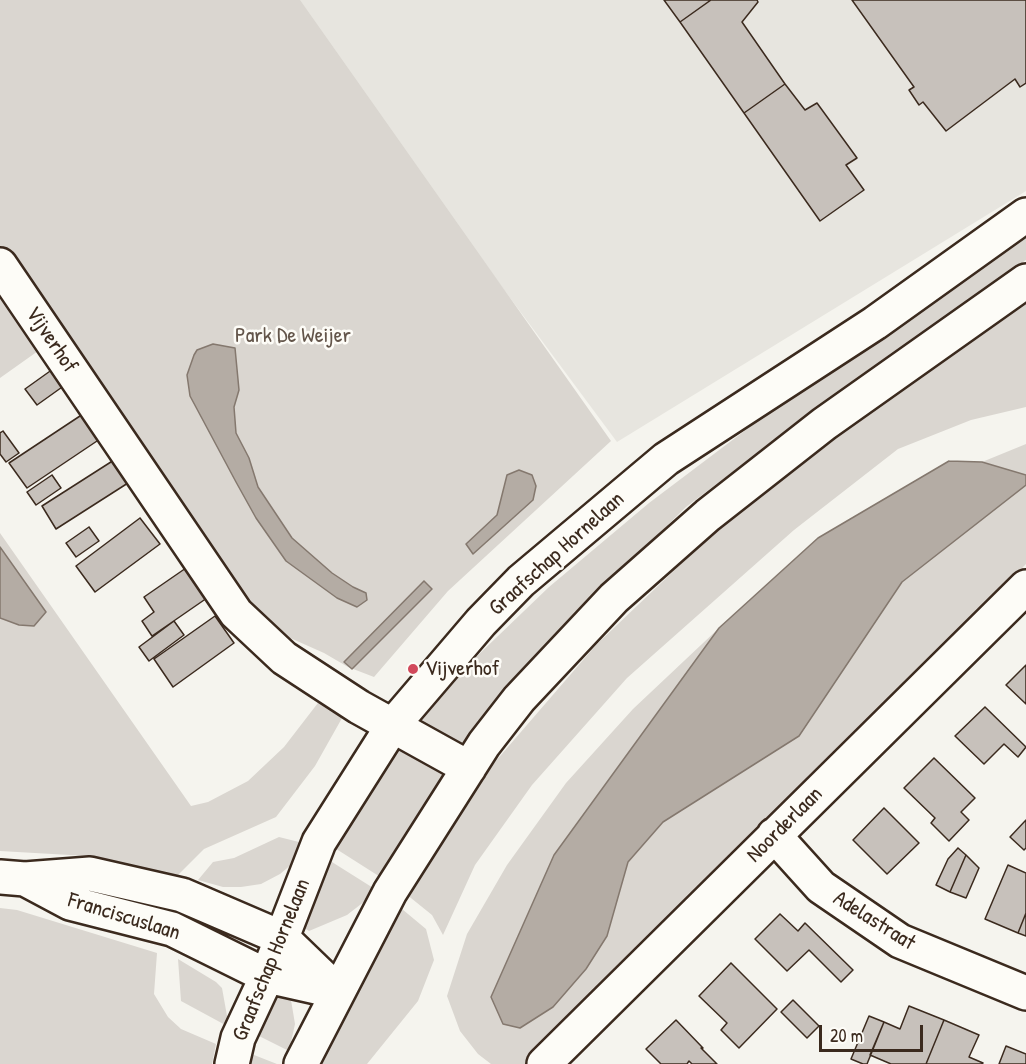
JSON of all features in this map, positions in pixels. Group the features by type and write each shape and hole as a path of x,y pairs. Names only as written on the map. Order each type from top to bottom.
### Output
{"street":[{"name":"Graafschap Hornelaan","path":"232,1064 238,1038 267,976 319,842 393,725 481,622 521,581 666,459 876,323 1026,215"},
{"name":"Vijverhof","path":"0,265 236,613 284,658 359,707 469,768"},
{"path":"301,1064 390,892 484,744 534,682 614,598 708,515 824,424 1026,281"},
{"name":"Noorderlaan","path":"544,1064 1026,587"},
{"name":"Adelastraat","path":"774,835 821,887 900,941 1026,993"},
{"name":"Franciscuslaan","path":"12,878 90,874 182,895 282,938 338,992"},
{"name":"Franciscuslaan","path":"12,878 70,903 172,929 267,976 338,992"}],"shaded area":[{"path":"289,0 1026,0 1026,191 617,442"},
{"path":"213,344 235,348 239,390 234,407 236,433 249,458 258,487 292,538 332,573 366,593 367,600 357,607 337,598 286,561 256,518 236,482 190,396 187,375 194,355 197,350"},
{"path":"949,461 982,462 1026,475 1026,485 902,582 799,736 663,822 628,862 607,936 586,969 553,1007 520,1028 503,1024 491,997 554,855 719,628 818,538"},
{"path":"519,470 532,475 536,486 533,500 473,554 466,544 497,515 507,475"},
{"path":"0,547 46,612 34,626 19,625 0,618"},
{"path":"424,581 432,589 352,669 344,662"}],"green space":[{"name":"Park De Weijer","path":"0,0 300,0 611,441 448,591 374,677 348,667 324,653 270,629 133,441 62,334 0,378"},
{"path":"1026,231 1026,260 816,409 686,507 567,624 385,880 330,845 405,740 473,660 549,587 649,503 751,426"},
{"path":"1026,297 1026,407 971,420 898,449 794,530 627,678 532,785 475,865 443,935 432,915 406,894 482,777 596,645 747,501 916,374"},
{"path":"1026,444 1026,475 982,462"},
{"path":"1026,485 1026,564 535,1064 491,1064 478,1054 460,1031 447,996 467,934 507,865 566,783 633,709 719,628 662,708 520,1028 553,1007 586,969 607,936 628,862 663,822 799,736 902,582"},
{"path":"0,533 191,806 208,802 248,781 284,747 321,699 346,711 315,766 276,817 204,849 176,877 87,856 0,851 0,618 19,625 46,612 0,547"},
{"path":"279,837 307,844 298,859 280,874 261,884 241,887 223,887 198,880 213,862 234,858"},
{"path":"324,857 378,891 347,915 309,931 298,924"},
{"path":"396,904 426,929 434,960 418,1001 367,1064 314,1062"},
{"path":"0,908 17,910 157,953 154,994 168,1017 181,1029 216,1044 212,1064 0,1064"},
{"path":"178,959 222,988 229,1027 181,1001"},
{"path":"273,992 285,994 291,1000 295,1024 289,1051 255,1034"},
{"path":"249,1053 277,1064 247,1064"}],"building":[{"path":"664,0 711,0 680,22"},
{"path":"711,0 757,0 758,2 742,22 785,84 744,113 680,22"},
{"path":"852,0 1026,0 1026,83 1020,87 1015,79 946,131 923,102 919,105 909,90 914,87"},
{"path":"785,84 805,110 817,103 857,158 846,165 864,190 820,221 744,113"},
{"path":"53,369 65,385 37,405 25,389"},
{"path":"83,414 100,439 27,488 9,463"},
{"path":"3,431 19,453 6,462 0,454 0,433"},
{"path":"114,460 128,483 56,529 42,506"},
{"path":"52,475 61,488 36,505 27,492"},
{"path":"140,518 160,544 95,592 76,566"},
{"path":"89,527 99,541 76,557 66,543"},
{"path":"186,568 207,598 152,636 142,621 154,612 144,597"},
{"path":"215,616 234,643 173,687 154,659"},
{"path":"174,621 184,635 149,661 139,647"},
{"path":"1026,665 1026,704 1006,685"},
{"path":"985,707 1026,747 1018,757 1004,744 984,764 955,736"},
{"path":"934,758 975,798 961,812 969,820 949,841 931,823 935,818 904,788"},
{"path":"884,808 919,843 887,874 853,840"},
{"path":"1026,820 1026,848 1024,850 1010,837"},
{"path":"958,848 966,855 950,892 936,885 948,859"},
{"path":"966,855 979,868 966,898 950,892"},
{"path":"1008,865 1026,873 1026,913 1018,933 985,919"},
{"path":"1026,913 1026,936 1018,933"},
{"path":"780,914 798,931 805,923 853,970 841,982 809,950 787,971 755,939"},
{"path":"731,963 777,1009 739,1048 721,1030 727,1023 699,996"},
{"path":"793,1000 819,1026 807,1038 781,1012"},
{"path":"909,1006 944,1020 926,1064 891,1064 870,1055 884,1022 900,1029"},
{"path":"869,1016 884,1022 867,1064 863,1064 851,1059"},
{"path":"676,1020 717,1064 692,1064 689,1061 687,1064 661,1064 646,1049"},
{"path":"944,1020 979,1035 969,1057 982,1064 926,1064"},
{"path":"1006,1046 1026,1054 1026,1064 999,1064"}],"place":[{"name":"Vijverhof","path":"413,669"}]}
